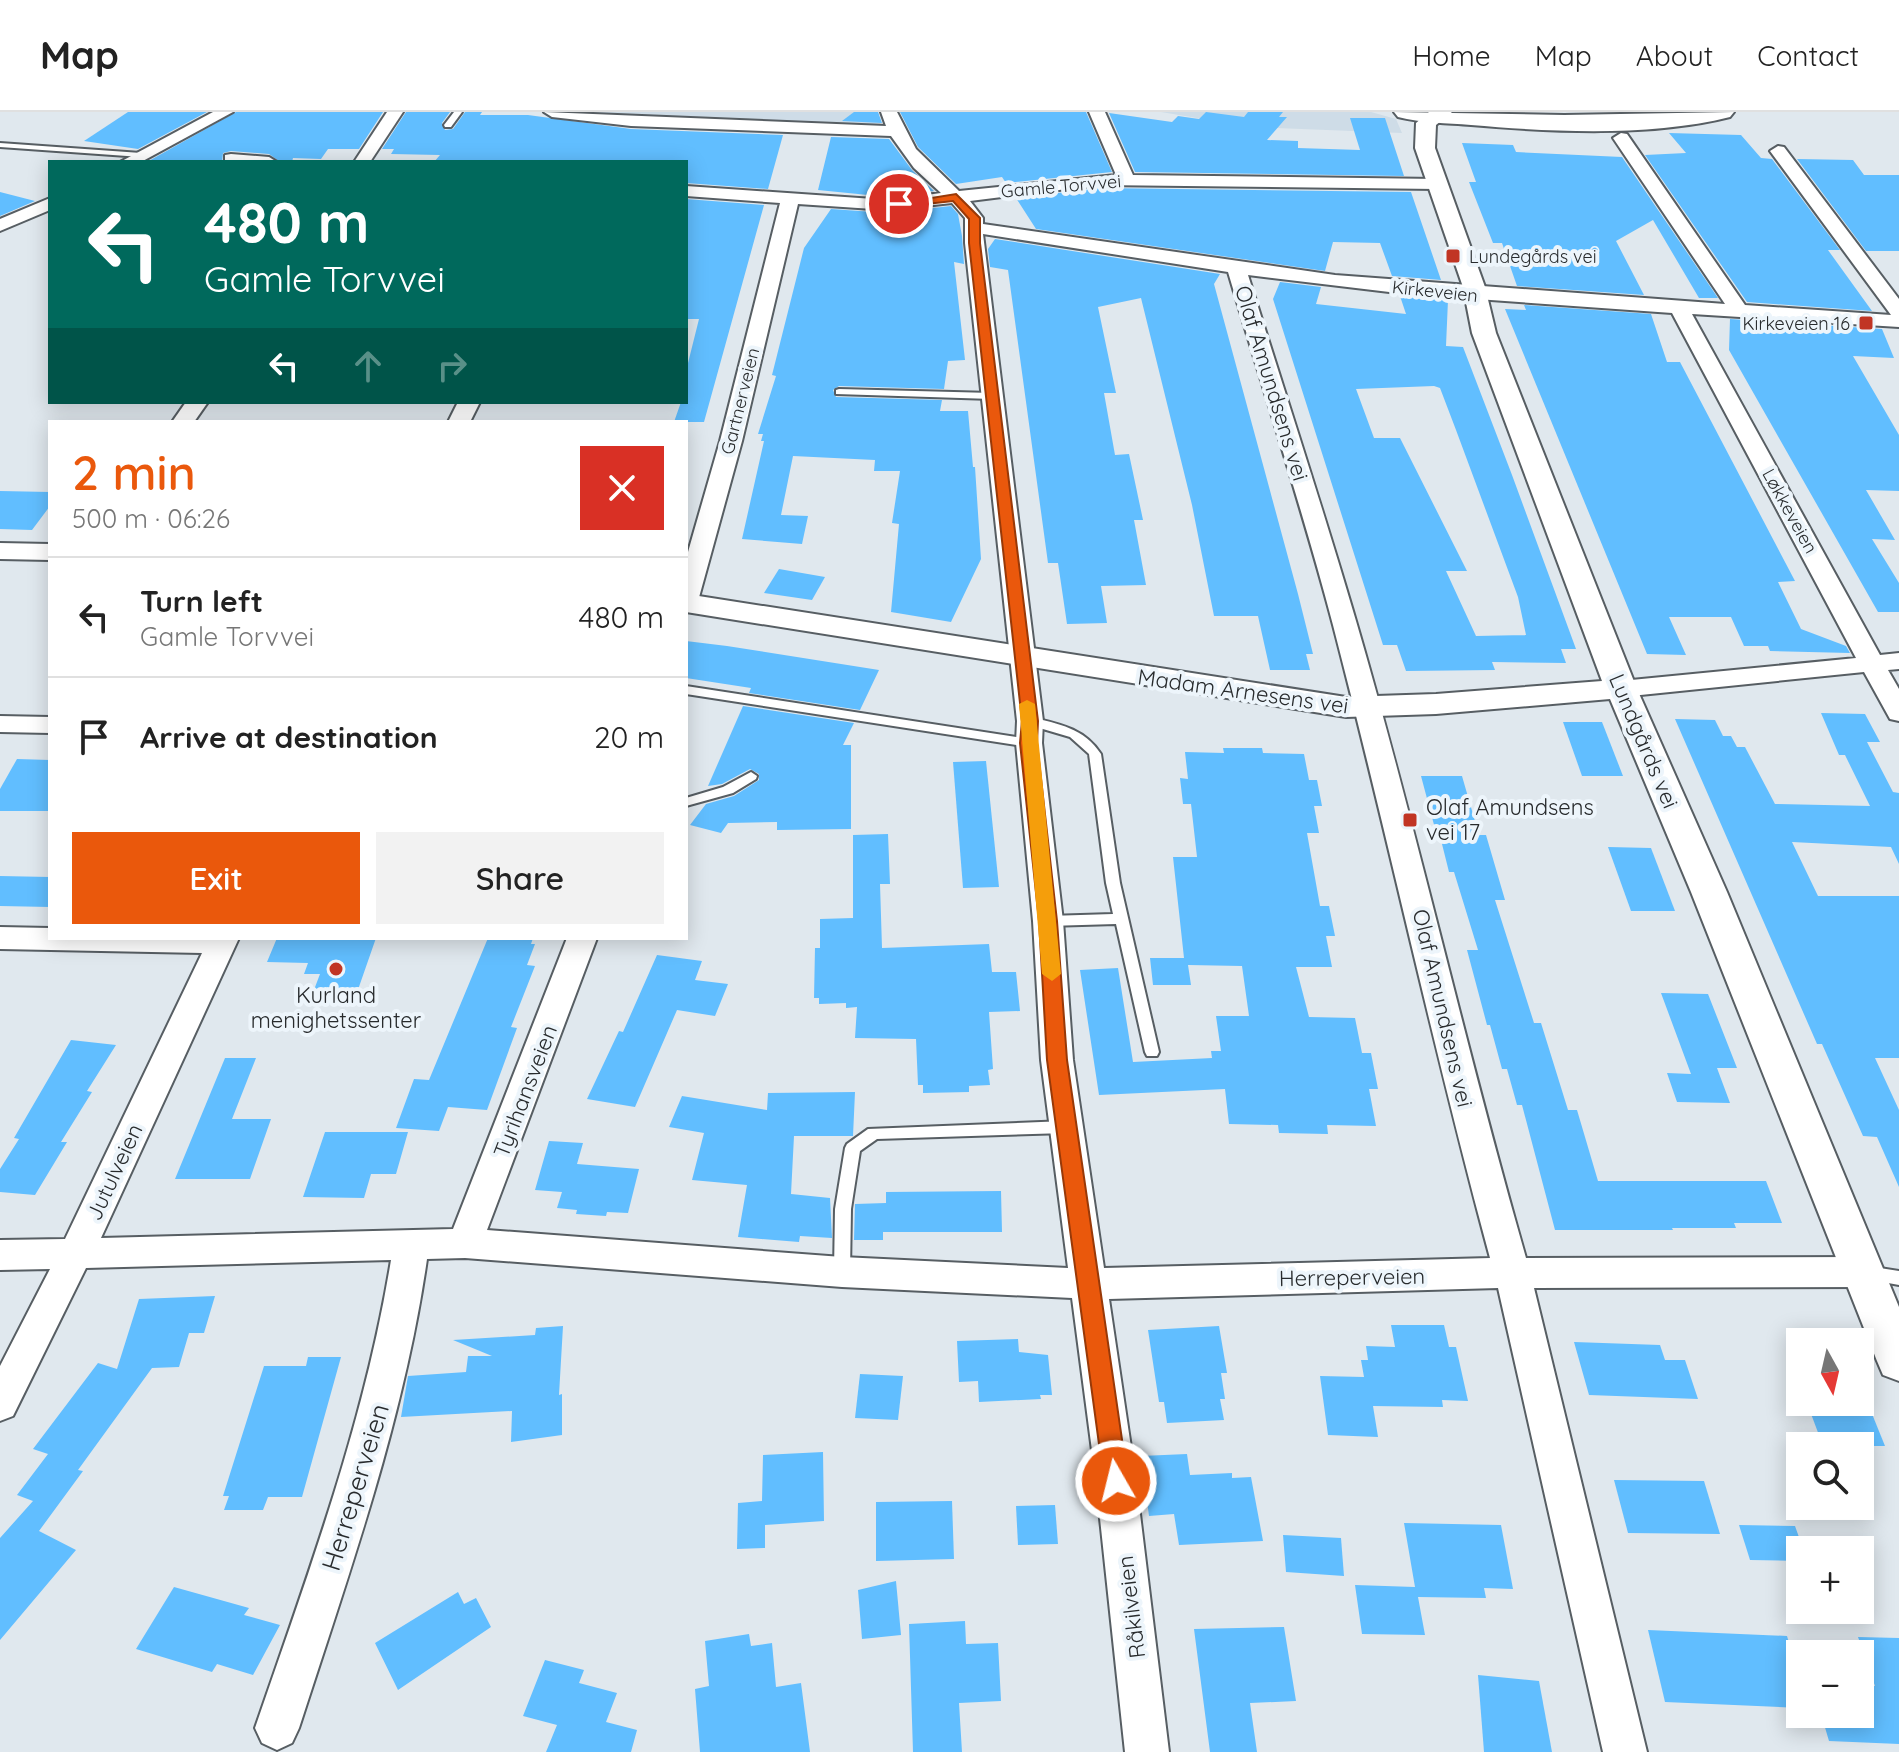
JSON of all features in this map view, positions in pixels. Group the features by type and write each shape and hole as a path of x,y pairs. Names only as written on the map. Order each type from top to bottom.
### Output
{"main road":[{"path":"1406,112 1584,123 1686,118 1722,112"},
{"path":"1493,112 1592,115 1722,112"}],"street":[{"path":"134,159 225,112"},
{"path":"363,160 395,112"},
{"path":"552,112 609,120 894,131"},
{"name":"Råkilveien","path":"889,112 894,131 915,159 974,218 1048,921 1057,1060 1116,1481 1147,1752"},
{"path":"1097,112 1126,179"},
{"name":"Lundgårds vei","path":"1438,114 1426,123 1424,136 1489,345 1621,689 1715,906 1899,1361"},
{"path":"1621,138 1739,311"},
{"path":"1778,151 1899,312"},
{"path":"231,159 244,160"},
{"name":"Gamle Torvvei","path":"688,191 888,205 1053,183 1126,179 1437,184"},
{"name":"Gartnerveien","path":"688,595 731,441 790,199"},
{"path":"0,226 48,204"},
{"name":"Kirkeveien","path":"975,228 1066,240 1237,270 1475,296 1899,321"},
{"name":"Olaf Amundsens vei","path":"1237,270 1344,621 1406,854 1469,1119 1512,1273 1625,1752"},
{"name":"Løkkeveien","path":"1679,308 1899,713"},
{"path":"0,551 48,552"},
{"name":"Madam Arnesens vei","path":"688,602 1217,689 1366,708 1621,689 1899,661"},
{"path":"0,724 48,725"},
{"path":"0,938 48,938"},
{"name":"Jutulveien","path":"0,1404 74,1256 222,940"},
{"name":"Tyrihansveien","path":"465,1243 581,940"},
{"name":"Herreperveien","path":"0,1255 74,1256 412,1242 465,1243 842,1272 1088,1284 1512,1273 1863,1272"},
{"name":"Herreperveien","path":"277,1728 380,1409 400,1330 412,1242"}],"lane":[{"path":"448,125 458,112"},
{"path":"0,145 134,159"},
{"path":"839,392 992,396"},
{"path":"688,690 1029,732 1073,732 1086,740 1095,754 1113,883 1152,1052"},
{"path":"688,801 728,790 751,776"},
{"path":"1048,921 1122,919"},
{"path":"842,1272 843,1209 853,1148 874,1133 1066,1127"},
{"path":"1863,1272 1899,1278"}],"shaded area":[{"path":"569,112 878,112 881,127 600,115"},
{"path":"1161,112 1371,112 1396,119 1402,133 1250,127"}],"building":[{"path":"128,112 207,112 138,149 84,141"},
{"path":"236,112 383,112 359,149 328,149 321,159 277,160 269,154 231,151 223,153 222,160 151,160"},
{"path":"406,112 450,112 442,123 445,130 453,129 465,112 482,112 480,115 528,115 631,129 783,135 768,189 688,183 688,160 436,160 440,155 391,154 394,149 382,149"},
{"path":"854,112 878,112 882,123 842,121"},
{"path":"900,112 1086,112 1112,172 1006,183 1002,177 956,184 918,147"},
{"path":"1206,112 1244,117 1248,112 1283,112 1279,117 1287,117 1267,140 1298,141 1298,148 1360,150 1350,118 1385,118 1404,176 1135,172 1109,113 1172,122 1178,116 1199,119"},
{"path":"1669,133 1741,135 1761,158 1772,159 1840,250 1828,250 1872,311 1747,302 1645,155 1686,153"},
{"path":"831,137 889,139 912,170 934,191 888,197 818,190"},
{"path":"1462,143 1513,145 1516,152 1622,157 1718,298 1699,298 1653,220 1616,241 1644,295 1517,286 1502,243 1493,243 1469,182 1476,182"},
{"path":"1797,159 1853,160 1864,175 1899,175 1899,251 1866,251"},
{"path":"1100,188 1411,192 1441,280 1392,276 1380,243 1333,242 1325,271 1036,229 1016,198"},
{"path":"0,192 35,201 0,216"},
{"path":"688,199 764,205 704,422 675,420 680,404 688,404 688,363 699,319 688,319"},
{"path":"951,206 958,214 962,236 964,264 954,262 965,360 948,361 944,389 839,386 833,390 836,397 942,400 940,411 968,411 981,559 951,622 891,612 899,524 892,523 900,471 874,471 875,460 793,456 781,515 808,516 802,544 742,539 764,441 761,441 763,434 758,434 776,376 772,375 804,248 831,209 888,213"},
{"path":"995,239 1220,274 1214,284 1313,654 1306,654 1310,670 1270,670 1258,616 1214,616 1192,505 1141,298 1098,307 1116,393 1104,393 1115,455 1129,454 1143,520 1134,520 1146,585 1101,586 1107,623 1067,624 1058,563 1048,563 1008,270 990,267 988,249"},
{"path":"1280,282 1321,287 1316,304 1406,314 1400,296 1448,300 1446,346 1463,347 1512,475 1576,649 1561,649 1566,663 1492,662 1495,670 1406,671 1397,645 1383,645 1273,299","holes":["1440,388 1518,597 1526,635 1476,636 1446,571 1467,571 1400,438 1374,438 1356,389"]},
{"path":"1524,305 1651,314 1667,362 1680,362 1795,581 1778,582 1801,629 1846,646 1850,653 1770,651 1768,646 1744,646 1731,617 1669,617 1686,655 1647,654 1505,309 1526,310"},
{"path":"1730,319 1882,329 1894,358 1853,356 1899,435 1899,491 1866,490 1895,540 1872,539 1899,583 1899,612 1878,612 1729,350"},
{"path":"0,491 48,492 48,509 32,530 0,529"},
{"path":"779,569 825,577 812,600 764,593"},
{"path":"688,641 879,670 860,710 749,693 751,688 688,678"},
{"path":"743,706 854,723 843,745 851,745 851,829 777,830 777,822 728,823 721,833 690,825 706,804 734,796 759,780 759,774 750,769 722,784 708,786"},
{"path":"1821,713 1865,714 1880,742 1867,742 1893,792 1899,793 1899,864 1891,847 1792,842 1818,896 1899,896 1899,1058 1875,1058 1899,1110 1899,1187 1877,1137 1863,1136 1822,1044 1817,1044 1675,719 1715,720 1723,736 1731,736 1737,747 1745,747 1775,804 1870,806 1845,755 1839,755"},
{"path":"1563,722 1602,722 1623,776 1582,776"},
{"path":"1223,748 1262,748 1263,753 1304,754 1309,780 1317,780 1322,806 1314,806 1319,833 1307,833 1320,906 1329,906 1335,936 1326,936 1332,967 1296,967 1309,1017 1355,1018 1362,1053 1371,1053 1378,1089 1369,1089 1376,1126 1327,1125 1328,1134 1279,1133 1278,1125 1229,1124 1225,1089 1099,1095 1080,970 1118,968 1133,1062 1212,1058 1211,1051 1221,1051 1216,1016 1249,1016 1242,966 1188,965 1191,985 1153,985 1150,958 1184,958 1173,857 1197,857 1191,804 1183,804 1180,778 1188,779 1185,752 1224,753"},
{"path":"17,759 48,760 48,811 0,811 0,789"},
{"path":"986,761 999,887 963,888 953,762"},
{"path":"1421,776 1462,776 1479,835 1486,835 1505,900 1495,900 1534,1023 1541,1023 1568,1110 1577,1110 1598,1181 1766,1181 1782,1223 1734,1223 1736,1228 1673,1230 1555,1230 1522,1105 1517,1105 1507,1069 1502,1069 1490,1025 1487,1025 1467,950 1478,950 1454,872 1449,872 1440,836 1437,836"},
{"path":"888,834 890,884 880,884 882,948 989,944 992,972 1016,972 1020,1011 989,1012 993,1069 988,1070 990,1085 969,1086 969,1092 923,1093 923,1085 918,1085 916,1039 855,1038 857,1007 846,1008 846,1003 819,1004 819,998 814,998 815,948 820,948 820,919 853,918 853,835"},
{"path":"1608,847 1651,848 1675,911 1631,911"},
{"path":"0,876 48,877 48,907 0,906"},
{"name":"Kurland menighetssenter","path":"276,940 375,940 353,1004 309,1003 320,974 304,974 308,963 267,962"},
{"path":"487,940 532,940 531,944 535,944 527,965 535,966 511,1027 517,1028 487,1110 448,1107 439,1131 396,1128 414,1079 429,1080"},
{"path":"657,955 702,961 695,980 728,984 715,1016 677,1010 635,1107 587,1099 619,1031 623,1032"},
{"path":"1661,993 1708,994 1737,1068 1717,1068 1730,1103 1677,1102 1667,1073 1691,1074"},
{"path":"71,1040 116,1045 87,1091 92,1092 61,1142 67,1142 35,1195 0,1192 0,1169 19,1139 14,1138"},
{"path":"225,1058 256,1058 232,1119 271,1119 250,1179 175,1179"},
{"path":"855,1092 853,1136 794,1136 791,1194 830,1198 832,1238 800,1236 799,1242 738,1237 747,1185 692,1180 704,1133 669,1127 682,1096 767,1110 768,1093"},
{"path":"325,1132 408,1132 396,1174 371,1174 364,1198 303,1197"},
{"path":"549,1141 583,1143 577,1164 639,1169 628,1213 607,1212 606,1216 576,1214 577,1210 557,1208 562,1192 535,1190"},
{"path":"1001,1191 1002,1232 883,1232 883,1240 854,1240 855,1204 886,1203 886,1192"},
{"path":"215,1296 204,1333 189,1333 179,1367 152,1368 78,1470 83,1471 39,1531 76,1550 0,1640 0,1538 33,1501 17,1495 48,1454 33,1449 98,1363 117,1369 139,1299"},
{"path":"1391,1325 1444,1325 1449,1347 1456,1347 1468,1401 1442,1400 1443,1407 1373,1406 1378,1437 1328,1435 1320,1376 1364,1377 1361,1360 1368,1360 1366,1346 1395,1347"},
{"path":"563,1326 559,1395 562,1394 562,1435 511,1442 512,1411 401,1417 408,1376 466,1372 468,1356 492,1356 453,1340 535,1335 536,1328"},
{"path":"1219,1326 1227,1373 1221,1373 1225,1399 1220,1399 1224,1420 1167,1423 1164,1402 1159,1402 1148,1330"},
{"path":"1018,1339 1019,1352 1048,1355 1052,1395 1040,1395 1041,1399 979,1402 978,1381 959,1382 957,1341"},
{"path":"1574,1342 1660,1345 1665,1360 1685,1360 1698,1399 1589,1395"},
{"path":"308,1357 341,1357 302,1497 268,1497 263,1510 224,1510 229,1496 223,1496 264,1366 306,1366"},
{"path":"860,1374 903,1376 898,1420 855,1418"},
{"path":"1812,1416 1873,1416 1885,1446 1874,1446 1874,1432 1818,1432"},
{"path":"823,1452 824,1521 765,1525 765,1548 737,1549 738,1503 762,1501 763,1455"},
{"path":"1187,1454 1190,1475 1232,1473 1232,1478 1251,1477 1263,1541 1179,1545 1174,1514 1149,1516 1141,1456"},
{"path":"1614,1480 1704,1481 1720,1534 1628,1533"},
{"path":"952,1501 954,1559 876,1561 876,1502"},
{"path":"1055,1505 1058,1544 1018,1545 1016,1506"},
{"path":"1404,1523 1501,1525 1513,1589 1484,1588 1486,1598 1418,1597 1425,1635 1362,1634 1355,1585 1415,1587"},
{"path":"1739,1525 1795,1526 1799,1536 1786,1536 1786,1561 1750,1560"},
{"path":"1283,1535 1341,1538 1344,1576 1286,1572"},
{"path":"896,1581 901,1635 862,1639 858,1590"},
{"path":"174,1587 249,1608 244,1615 280,1625 253,1675 217,1664 212,1672 136,1649"},
{"path":"458,1592 464,1604 476,1598 491,1627 398,1690 375,1643"},
{"path":"965,1621 966,1644 998,1643 1001,1701 959,1703 962,1752 913,1752 909,1624"},
{"path":"1284,1627 1296,1701 1250,1703 1257,1752 1210,1752 1194,1629"},
{"path":"1648,1630 1787,1636 1786,1707 1665,1702"},
{"path":"749,1634 751,1646 772,1643 776,1687 801,1683 810,1752 700,1752 695,1689 709,1686 705,1641"},
{"path":"1858,1637 1899,1638 1899,1744 1829,1741 1825,1728 1874,1728 1874,1640 1859,1640"},
{"path":"545,1660 584,1670 579,1683 617,1693 606,1722 637,1730 631,1752 546,1752 557,1725 523,1716"},
{"path":"1478,1675 1539,1681 1552,1752 1484,1752"}],"slow traffic":[{"path":"1027,704 1052,974"}],"place":[{"name":"Lundegårds vei","path":"1453,256"},
{"name":"Kirkeveien 16","path":"1866,323"},
{"name":"Olaf Amundsens vei 17","path":"1410,820"},
{"name":"Kurland menighetssenter","path":"336,969"}],"route":[{"path":"899,204 956,197 974,218 974,243 1030,721 1029,743 1048,921 1057,1060 1116,1481"}]}
